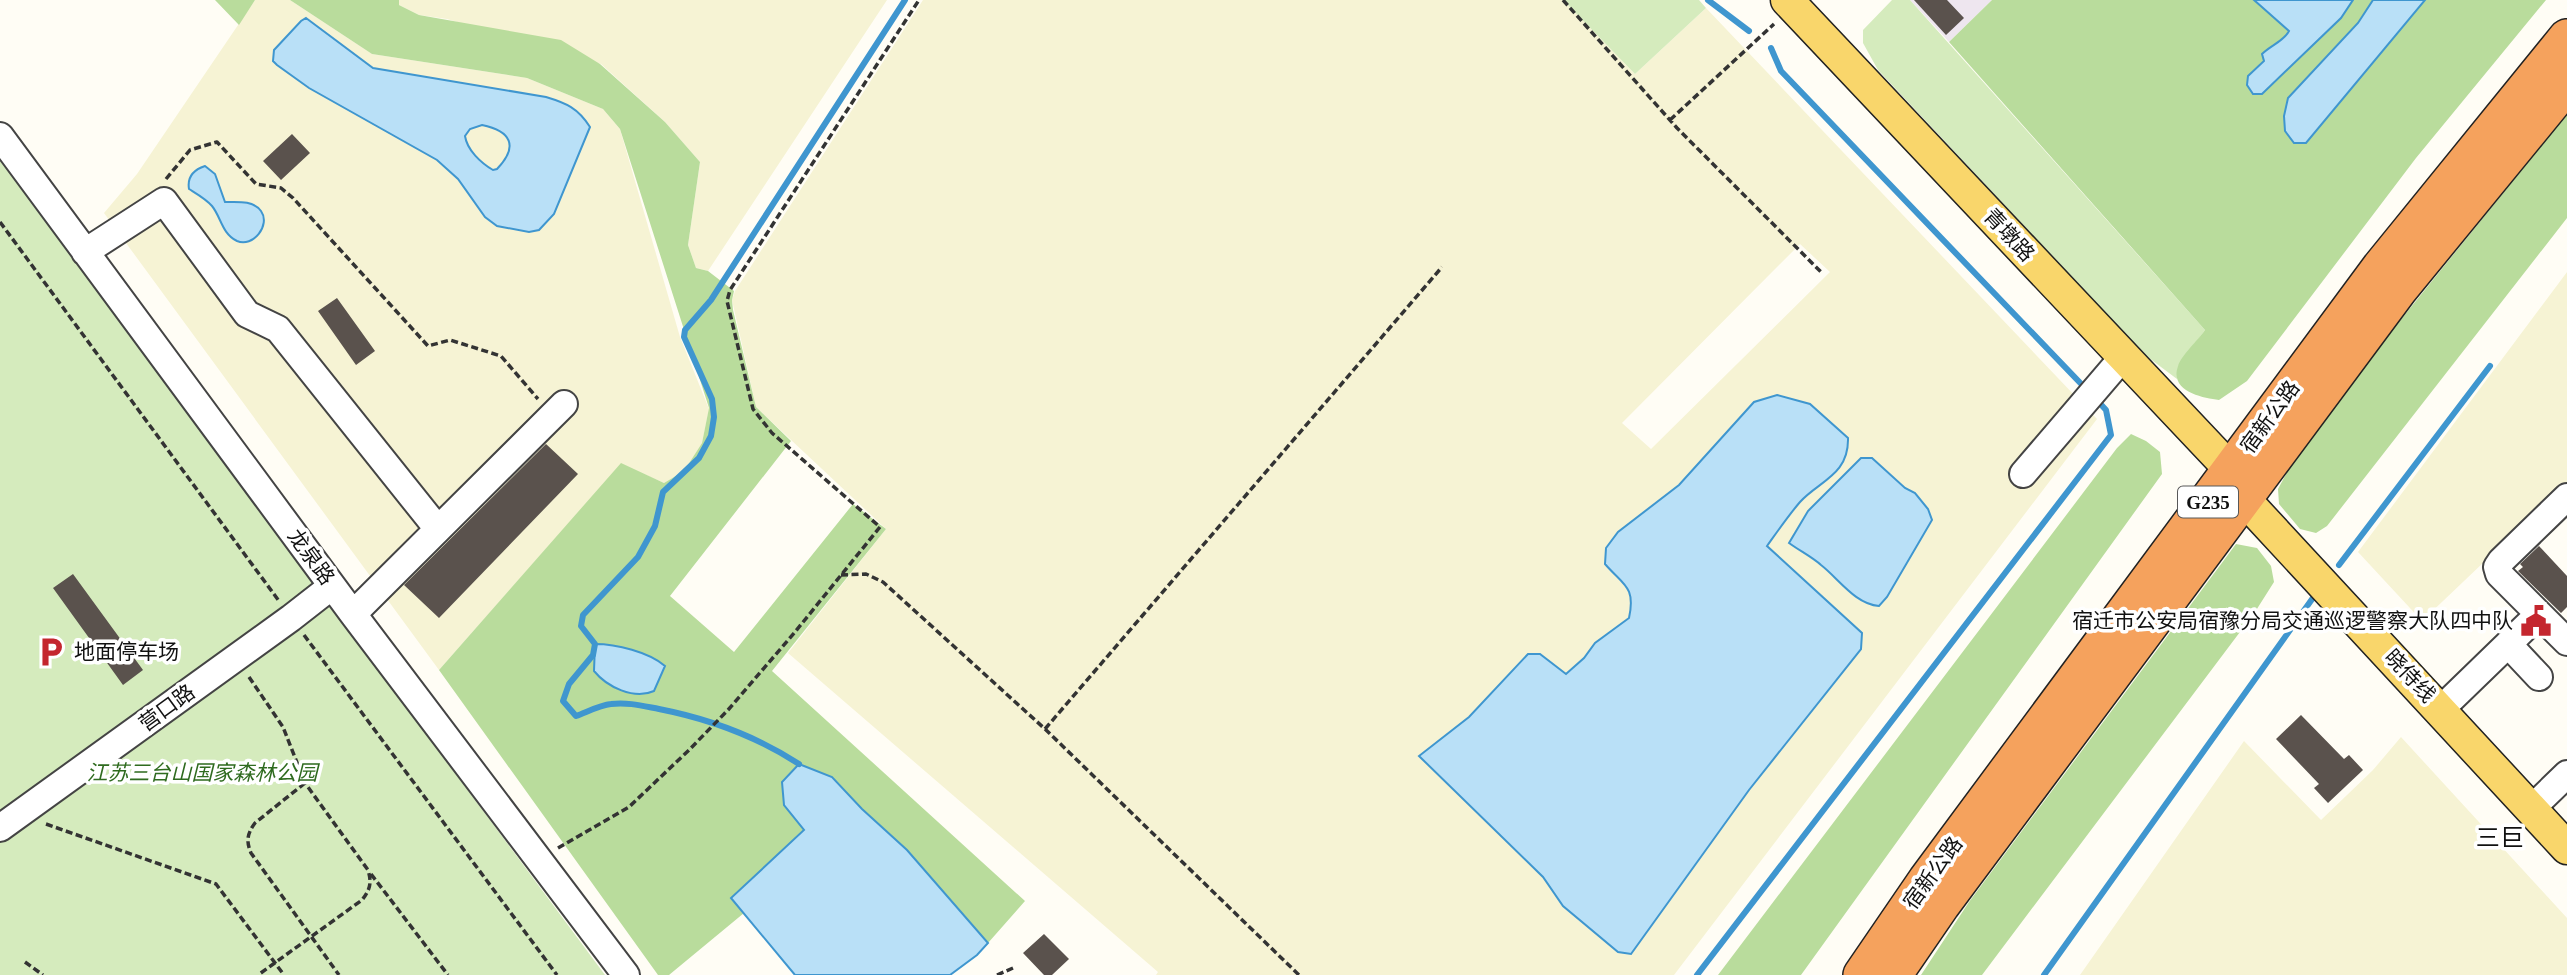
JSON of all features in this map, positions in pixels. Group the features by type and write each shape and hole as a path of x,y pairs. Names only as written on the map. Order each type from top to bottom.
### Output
{"highway":[{"name":"宿新公路","path":"1893,975 2237,484 2381,267 2567,38"},
{"name":"宿新公路","path":"1862,975 1927,880 2237,484 2567,84"}],"main road":[{"name":"青墩路","path":"1793,2 2124,356 2237,484"},
{"name":"晓侍线","path":"2237,484 2567,848"}],"street":[{"name":"龙泉路","path":"0,136 332,586 626,975"},
{"path":"85,252 164,201 247,314 278,329 437,528"},
{"path":"2023,474 2124,356"},
{"path":"353,614 558,410"},
{"path":"2567,497 2497,567 2499,574 2567,642"},
{"name":"营口路","path":"10,821 332,586"},
{"path":"2441,709 2539,614"},
{"path":"2508,644 2539,677"},
{"path":"2531,809 2567,774"}],"path":[{"path":"538,859 629,807 728,710 880,527 772,433 753,409 727,301 730,290 919,0"},
{"path":"1563,0 1670,120 1823,274"},
{"path":"1670,120 1793,2"},
{"path":"164,201 162,187 166,178 190,150 217,142 256,184 281,188 293,198 429,346 450,341 501,356 558,410"},
{"path":"1045,729 1442,267"},
{"path":"841,575 866,574 883,582 1045,729 1299,975"},
{"path":"236,658 283,727 305,783 448,975"},
{"path":"305,783 255,823 248,832 247,843 251,853 310,937 340,975"},
{"path":"10,821 216,884 284,975"},
{"path":"258,975 362,901 369,891 371,880 368,870"},
{"path":"25,962 43,975"},
{"path":"997,975 1013,968"}],"shaded area":[{"path":"255,0 290,0 372,54 527,78 603,109 620,129 680,337 709,409 702,443 684,471 664,483 621,464 439,670 104,213 137,174"},
{"path":"399,0 887,0 708,271 696,268 688,245 700,162 665,122 601,64 447,19 419,15 399,5"},
{"path":"923,0 1563,0 1635,74 1706,8 2097,419 1674,975 1156,975 1158,972 788,653 886,529 756,407 732,300 735,291","holes":["1800,244 1830,272 1651,449 1622,423"]},
{"path":"1910,0 1992,0 1949,42"},
{"path":"2567,272 2567,483 2422,621 2358,552"},
{"path":"2401,737 2567,918 2567,975 2080,975 2244,741 2321,820 2373,770"}],"green space":[{"path":"215,0 255,0 239,25"},
{"path":"290,0 399,0 399,5 419,15 561,40 600,64 665,122 700,162 688,245 696,268 708,271 734,291 733,310 756,407 791,441 670,596 734,652 853,504 886,529 772,671 1025,901 988,943 907,850 832,777 782,782 784,805 804,830 732,898 744,913 669,975 658,975 439,670 621,463 664,483 684,471 702,443 709,408 620,129 603,109 527,78 372,54"},
{"path":"1563,0 1699,0 1706,8 1635,74"},
{"path":"1892,0 1910,0 2205,330 2178,366 2177,379 2145,355 1878,70 1863,43 1863,30"},
{"path":"1992,0 2546,0 2416,158 2247,381 2219,400 2189,392 2178,382 2176,375 2182,358 2205,330 1949,42"},
{"path":"2567,114 2567,218 2327,526 2316,533 2300,529 2279,504 2278,489 2306,437"},
{"name":"江苏三台山国家森林公园","path":"0,160 605,975 0,975"},
{"path":"2131,434 2160,452 2162,474 1801,975 1718,975 2117,448"},
{"path":"2236,544 2257,548 2271,566 2274,582 2255,612 1982,975 1921,975 1969,902"}],"water":[{"path":"2254,0 2353,0 2341,18 2262,94 2253,94 2247,85 2248,76 2264,61 2262,54 2289,31"},
{"path":"2373,0 2425,0 2306,143 2294,143 2285,131 2284,116 2288,98 2358,23"},
{"path":"306,18 373,68 546,97 566,104 576,111 590,127 554,214 539,230 529,232 497,226 485,217 458,179 437,160 309,88 277,65 273,61 274,50","holes":["482,125 505,135 510,147 504,161 493,170 475,156 465,136 470,129"]},
{"path":"205,166 215,174 225,202 249,203 261,211 264,223 254,238 243,242 232,238 212,206 189,189 192,174"},
{"path":"1777,395 1810,404 1848,438 1844,461 1838,469 1800,502 1767,546 1862,633 1861,649 1749,790 1631,954 1618,952 1563,906 1543,877 1419,756 1469,717 1528,654 1540,654 1566,674 1584,658 1595,643 1629,618 1629,592 1605,564 1606,548 1618,532 1679,485 1754,402"},
{"path":"1861,458 1872,458 1905,488 1915,493 1928,509 1932,520 1879,606 1862,601 1817,562 1789,543 1808,511"},
{"path":"595,644 632,650 665,666 654,691 630,693 613,687 599,677 594,671"},
{"path":"799,764 832,777 907,850 988,943 977,955 950,975 795,975 731,898 804,830 784,805 782,782"}],"building":[{"path":"1914,0 1947,0 1964,18 1946,35"},
{"path":"292,134 310,153 281,180 263,161"},
{"path":"337,298 375,351 356,365 318,311"},
{"path":"546,444 578,474 439,618 404,585"},
{"path":"2539,546 2567,576 2567,607 2561,613 2518,571 2523,567 2520,564"},
{"path":"73,574 143,670 123,685 53,588"},
{"path":"2301,715 2344,759 2349,755 2363,770 2328,803 2314,788 2319,784 2276,739"},
{"path":"1044,934 1069,959 1052,975 1044,975 1023,953"}],"waterway":[{"path":"799,764 749,737 696,718 623,704 602,706 576,716 563,701 569,684 593,655 595,644 581,626 583,615 638,557 655,526 663,492 699,458 711,436 714,417 712,399 684,337 685,330 711,300 905,0"},
{"path":"1708,0 1749,31"},
{"path":"1771,48 1781,71 2087,390"},
{"path":"2339,565 2490,366"},
{"path":"1697,975 2111,435 2106,410 2095,398"},
{"path":"2044,975 2315,595"}],"place":[{"name":"宿迁市公安局宿豫分局交通巡逻警察大队四中队","path":"2536,621"},
{"name":"地面停车场","path":"51,652"}],"district":[{"name":"三巨","path":"2500,838"}]}
